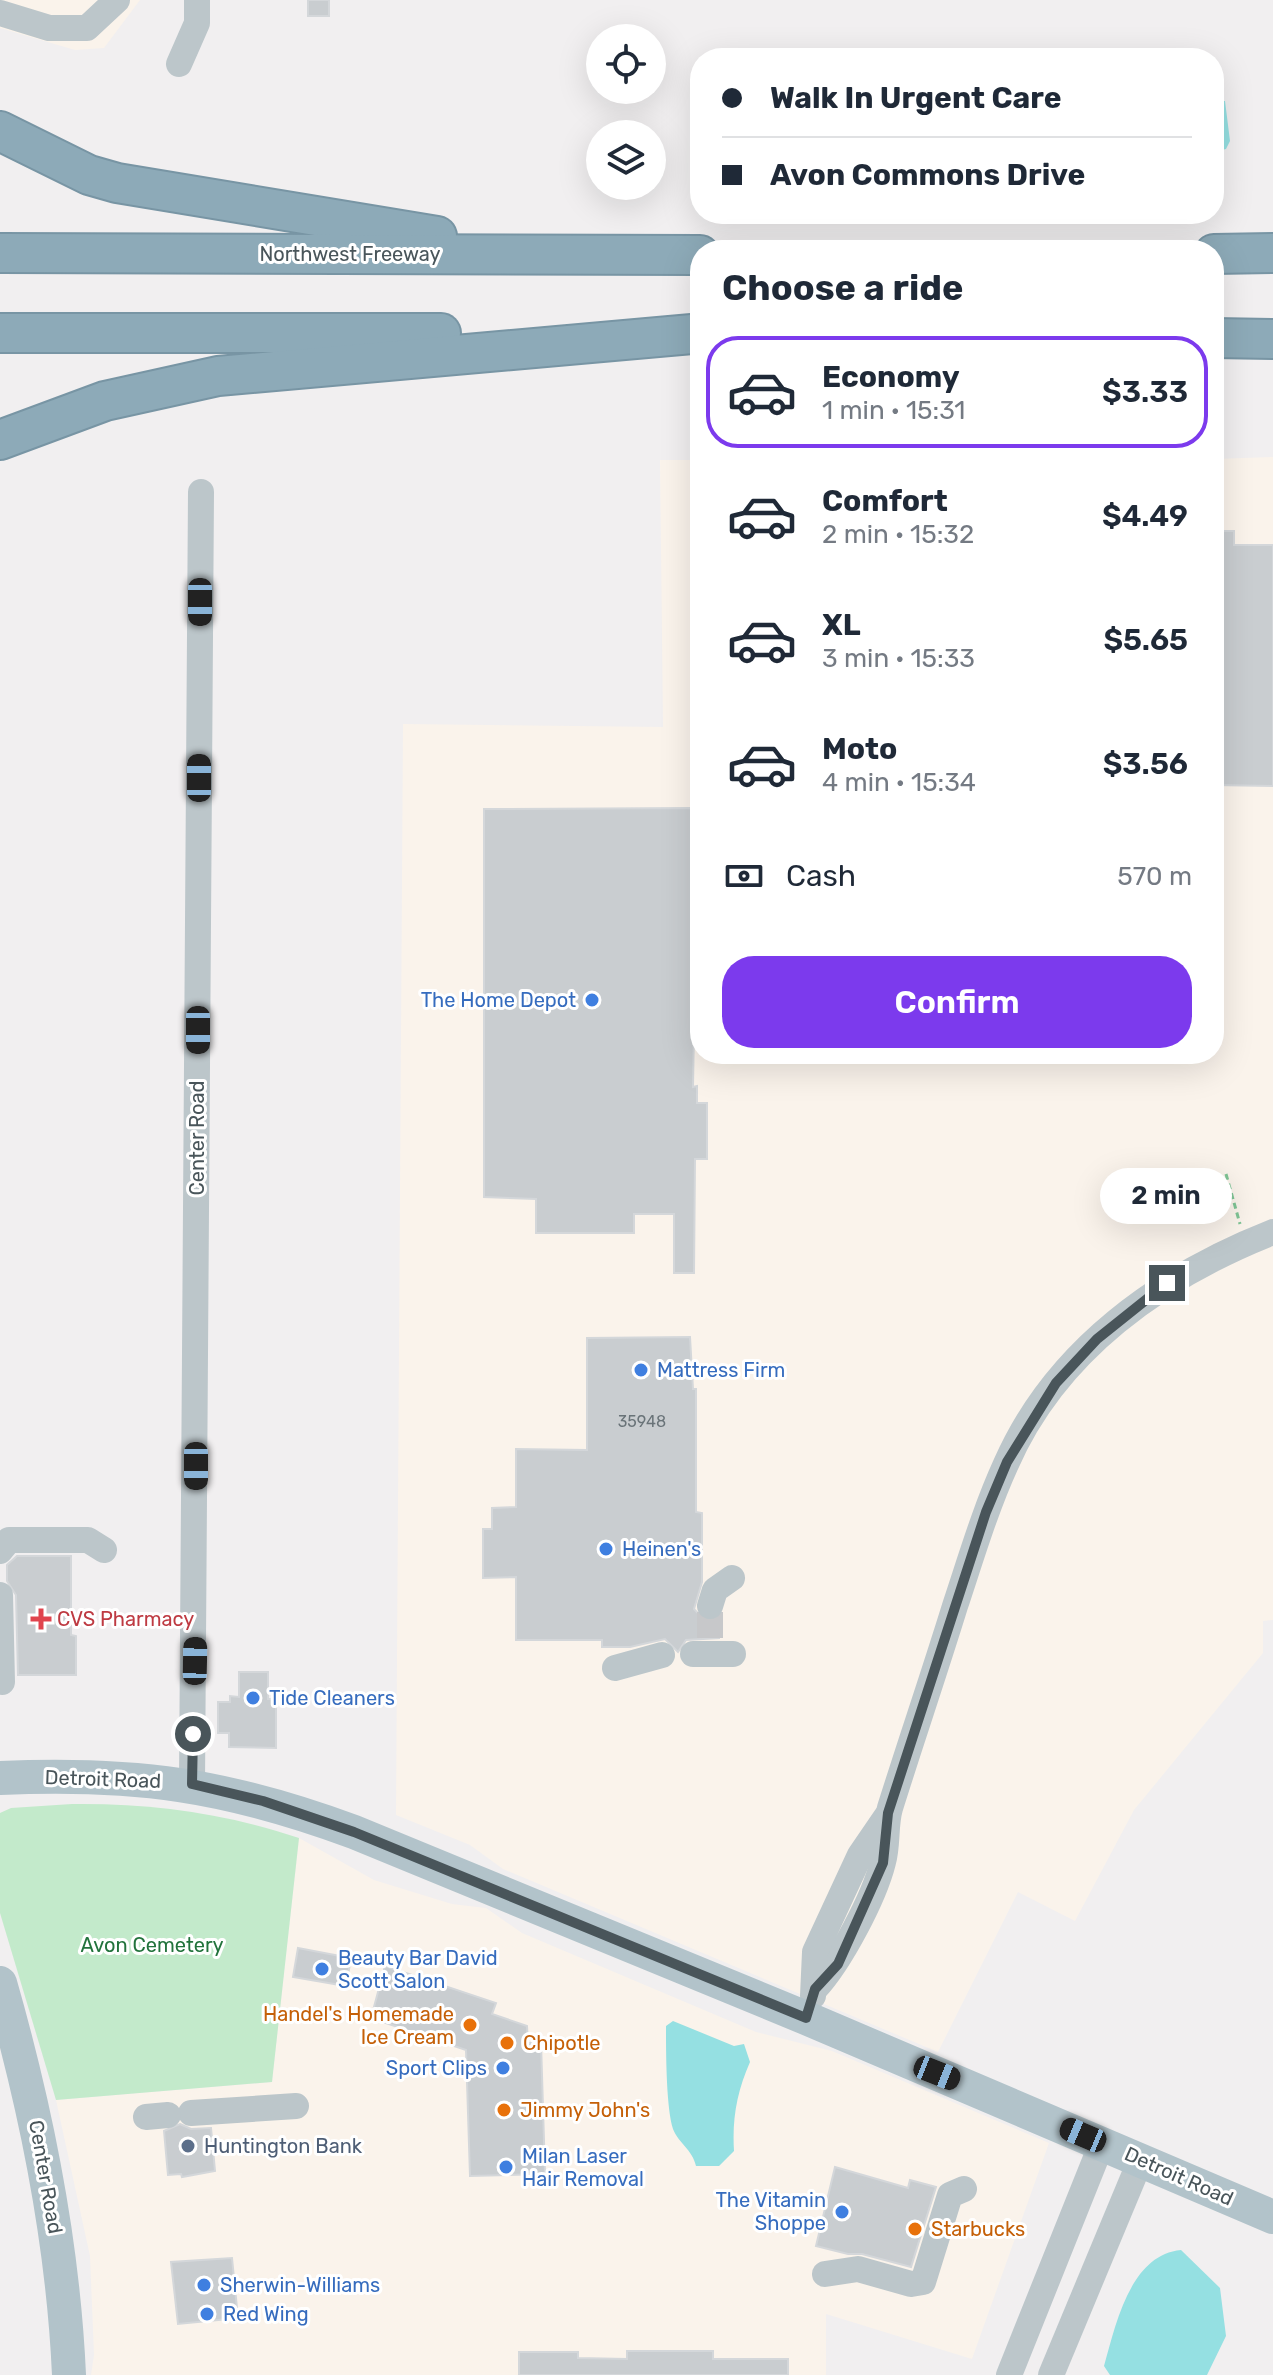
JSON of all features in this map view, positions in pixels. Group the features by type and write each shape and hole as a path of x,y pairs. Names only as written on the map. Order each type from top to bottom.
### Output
{"highway":[{"path":"0,131 76,169 117,183 539,254"},
{"name":"Northwest Freeway","path":"0,253 690,255"},
{"path":"1224,254 1273,253"},
{"path":"0,333 690,334"},
{"path":"0,440 105,401 218,376 690,335"},
{"path":"1224,338 1273,339"}],"main road":[{"name":"Detroit Road","path":"0,1778 128,1778 192,1784 263,1801 354,1832 811,2004 1102,2143 1273,2217"},
{"name":"Center Road","path":"0,1983 30,2085 56,2223 69,2375"}],"street":[{"path":"0,13 49,28 87,28 117,0"},
{"path":"179,64 197,23 197,0"},
{"name":"Center Road","path":"192,1784 201,492"},
{"path":"811,2004 838,1964 883,1863 888,1813 986,1512 1028,1423 1056,1383 1134,1306 1204,1261 1273,1232"},
{"path":"0,1551 9,1540 88,1540 104,1550"},
{"path":"710,1606 715,1590 732,1578"},
{"path":"0,1595 2,1682"},
{"path":"615,1668 662,1655"},
{"path":"169,2115 296,2106"},
{"path":"1009,2375 1102,2143"},
{"path":"1051,2375 1141,2159"},
{"path":"825,2274 858,2269 911,2284 923,2282 950,2195 964,2189"}],"path":[{"path":"1226,1174 1247,1242"}],"shaded area":[{"path":"0,0 140,0 104,48 75,50 0,28"},
{"path":"1273,457 1273,1620 1263,1621 1263,1653 1134,1810 1075,1921 1018,1892 938,2052 503,1869 470,1845 396,1815 403,724 663,727 660,460 690,460 690,1064 1224,1064 1224,459"},
{"path":"299,1838 374,1880 452,1904 486,1908 522,1933 756,2032 832,2051 1049,2143 972,2359 826,2314 826,2375 91,2375 94,2355 90,2256 56,2100 272,2082"}],"green space":[{"name":"Avon Cemetery","path":"72,1804 130,1805 187,1811 243,1822 299,1838 272,2082 56,2100 0,1913 0,1813 11,1808"}],"water":[{"path":"1224,101 1230,141 1224,150"},
{"path":"673,2021 734,2046 744,2044 750,2062 736,2105 734,2151 719,2166 696,2166 692,2155 673,2129 668,2093 666,2026"},
{"path":"1181,2250 1220,2288 1226,2336 1207,2375 1110,2375 1104,2366 1120,2312 1137,2278 1149,2264"}],"building":[{"path":"308,0 329,0 329,16 308,16"},
{"path":"1224,531 1234,531 1234,545 1273,545 1273,786 1224,785"},
{"name":"The Home Depot","path":"690,808 690,1064 693,1064 693,1087 697,1086 697,1103 707,1103 707,1159 695,1159 694,1273 674,1273 674,1214 634,1214 634,1233 536,1233 536,1199 484,1197 484,809"},
{"path":"690,1337 693,1389 696,1389 696,1512 702,1513 702,1582 694,1609 705,1621 719,1619 719,1638 686,1640 678,1652 665,1639 630,1647 602,1647 602,1640 516,1640 516,1577 483,1578 483,1529 492,1529 492,1508 516,1507 516,1449 587,1450 587,1338"},
{"path":"17,1556 71,1556 71,1635 76,1636 76,1675 18,1675 16,1595 7,1581 7,1565"},
{"path":"239,1672 268,1672 268,1699 276,1699 276,1748 229,1747 229,1733 218,1733 218,1702 230,1702 230,1696 239,1697"},
{"path":"298,1948 351,1958 346,1986 293,1977"},
{"path":"385,1966 496,2003 492,2014 527,2026 528,2043 541,2042 545,2174 470,2176 466,2050 371,2018"},
{"path":"180,2124 191,2129 211,2128 215,2171 182,2177 181,2174 168,2175 164,2131"},
{"path":"835,2167 908,2188 910,2180 936,2187 911,2267 816,2246"},
{"path":"232,2258 238,2318 178,2324 171,2262"},
{"path":"627,2351 713,2351 713,2359 788,2359 788,2375 519,2375 519,2352 578,2352 578,2358 627,2359"}],"tunnel":[{"path":"710,1606 710,1638"}],"place":[{"name":"The Home Depot","path":"592,1000"},
{"name":"Mattress Firm","path":"641,1370"},
{"name":"Heinen's","path":"606,1549"},
{"name":"CVS Pharmacy","path":"41,1619"},
{"name":"Tide Cleaners","path":"253,1698"},
{"name":"Beauty Bar David Scott Salon","path":"322,1969"},
{"name":"Handel's Homemade Ice Cream","path":"470,2025"},
{"name":"Chipotle","path":"507,2043"},
{"name":"Sport Clips","path":"503,2068"},
{"name":"Jimmy John's","path":"504,2110"},
{"name":"Huntington Bank","path":"188,2146"},
{"name":"Milan Laser Hair Removal","path":"506,2167"},
{"name":"The Vitamin Shoppe","path":"842,2212"},
{"name":"Starbucks","path":"915,2229"},
{"name":"Sherwin-Williams","path":"204,2285"},
{"name":"Red Wing","path":"207,2314"}],"route":[{"path":"193,1734 192,1784 263,1801 354,1832 806,2018 815,1989 838,1964 883,1863 888,1813 986,1512 1007,1462 1028,1423 1056,1383 1097,1339 1134,1306 1167,1283"}]}
